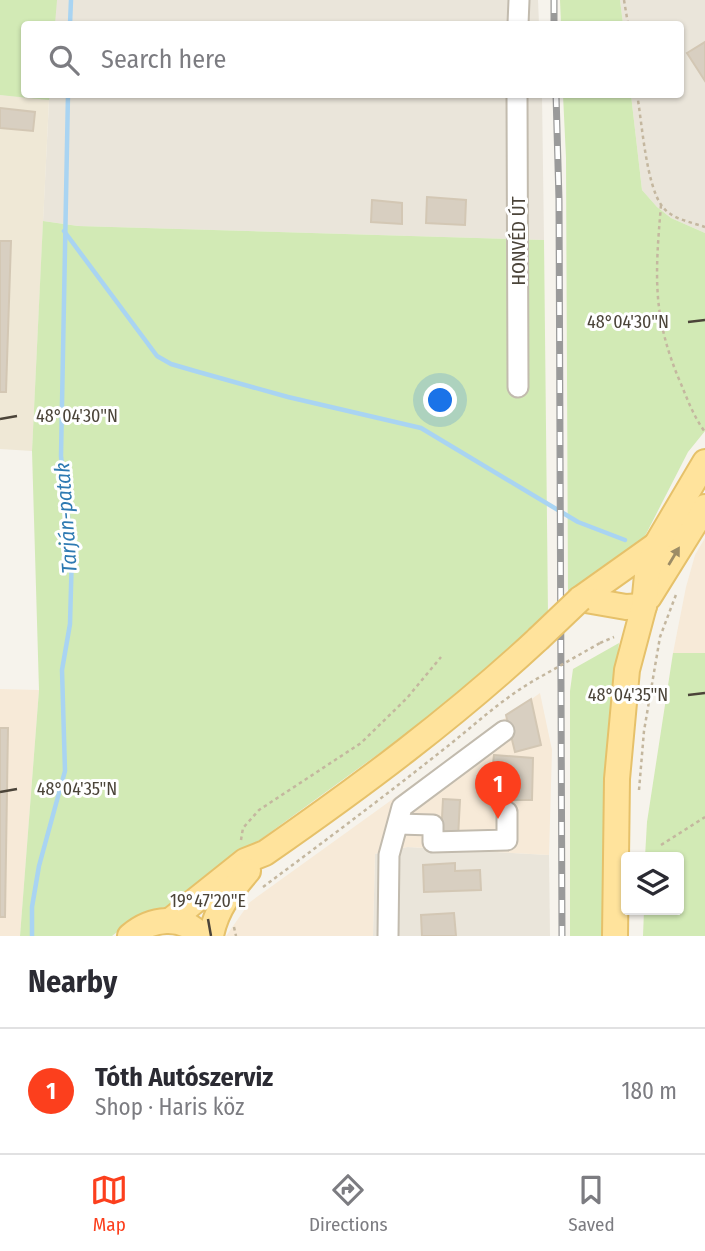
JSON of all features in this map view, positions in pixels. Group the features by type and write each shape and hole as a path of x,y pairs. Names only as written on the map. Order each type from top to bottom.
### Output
{"main road":[{"path":"615,936 617,779 626,670 644,606 647,575 656,545 704,464"},
{"path":"644,606 705,507"},
{"path":"130,936 145,926 171,920 255,857 390,765 504,671 580,599 656,545"},
{"path":"608,579 640,593 644,606"},
{"path":"580,599 626,607 644,606"},
{"path":"211,936 222,902 255,857"},
{"path":"171,920 191,926 201,936"}],"street":[{"path":"518,21 519,0"},
{"name":"HONVÉD ÚT","path":"517,98 518,387"},
{"path":"388,936 389,855 400,815 504,731"},
{"path":"400,815 433,825 433,842 507,840 507,812"}],"path":[{"path":"624,0 628,21"},
{"path":"638,98 650,173 661,205 656,258 659,317 666,347 679,380 696,419 705,432"},
{"path":"661,205 670,214 705,227"},
{"path":"638,796 644,731 660,637"},
{"path":"260,889 360,815 513,692 600,643"},
{"path":"255,857 241,839 243,828 258,810 361,743 407,698 441,657"},
{"path":"661,845 705,817"},
{"path":"233,926 236,936"}],"shaded area":[{"path":"0,0 538,0 539,21 21,21 21,98 0,95"},
{"path":"620,0 705,0 705,233 671,218 642,190 631,98 684,98 684,21 623,21"},
{"path":"0,95 49,100 32,451 0,449"},
{"path":"24,98 542,98 544,240 78,226 43,221 49,101"},
{"path":"705,538 705,653 673,653 686,587 695,555"},
{"path":"0,689 39,690 20,936 0,936"},
{"path":"540,693 552,750 549,855 408,847 375,854 373,936 226,936 250,902"},
{"path":"407,847 549,855 550,936 373,936 375,854"}],"green space":[{"path":"0,0 57,0 55,21 21,21 21,97 0,95"},
{"path":"560,0 620,0 623,21 561,21"},
{"path":"563,98 631,98 642,190 671,218 705,233 705,431 688,452 644,538 568,595 566,158"},
{"path":"43,221 78,226 544,240 548,614 465,691 257,842 177,904 142,913 112,936 20,936 39,690 32,451"},
{"path":"619,643 605,777 603,936 570,936 570,691 573,669"},
{"path":"673,653 705,653 705,936 643,936 644,915 684,915 684,852 645,852 647,822"}],"building":[{"path":"705,42 705,81 687,53"},
{"path":"0,108 35,112 33,131 0,128"},
{"path":"427,197 466,200 465,225 426,223"},
{"path":"372,200 402,203 402,224 371,222"},
{"path":"0,241 11,241 6,392 0,392"},
{"path":"531,699 541,745 515,752 506,715"},
{"path":"0,728 8,728 5,917 0,917"},
{"path":"494,755 533,758 532,800 499,800 498,791 490,790"},
{"path":"443,799 460,800 458,838 441,837"},
{"path":"455,863 455,871 480,870 481,890 424,892 423,865"},
{"path":"454,913 456,936 422,936 421,915"}],"waterway":[{"name":"Tarján-patak","path":"70,21 71,0"},
{"name":"Tarján-patak","path":"32,936 32,907 39,866 65,771 62,670 70,624 72,551 61,456 68,98"},
{"path":"64,231 157,356 171,364 288,397 421,428 578,522 625,540"}],"railway":[{"path":"554,0 554,21"},
{"path":"556,98 559,200 562,936"}],"place":[{"name":"Tóth Autószerviz","path":"498,819"}]}
